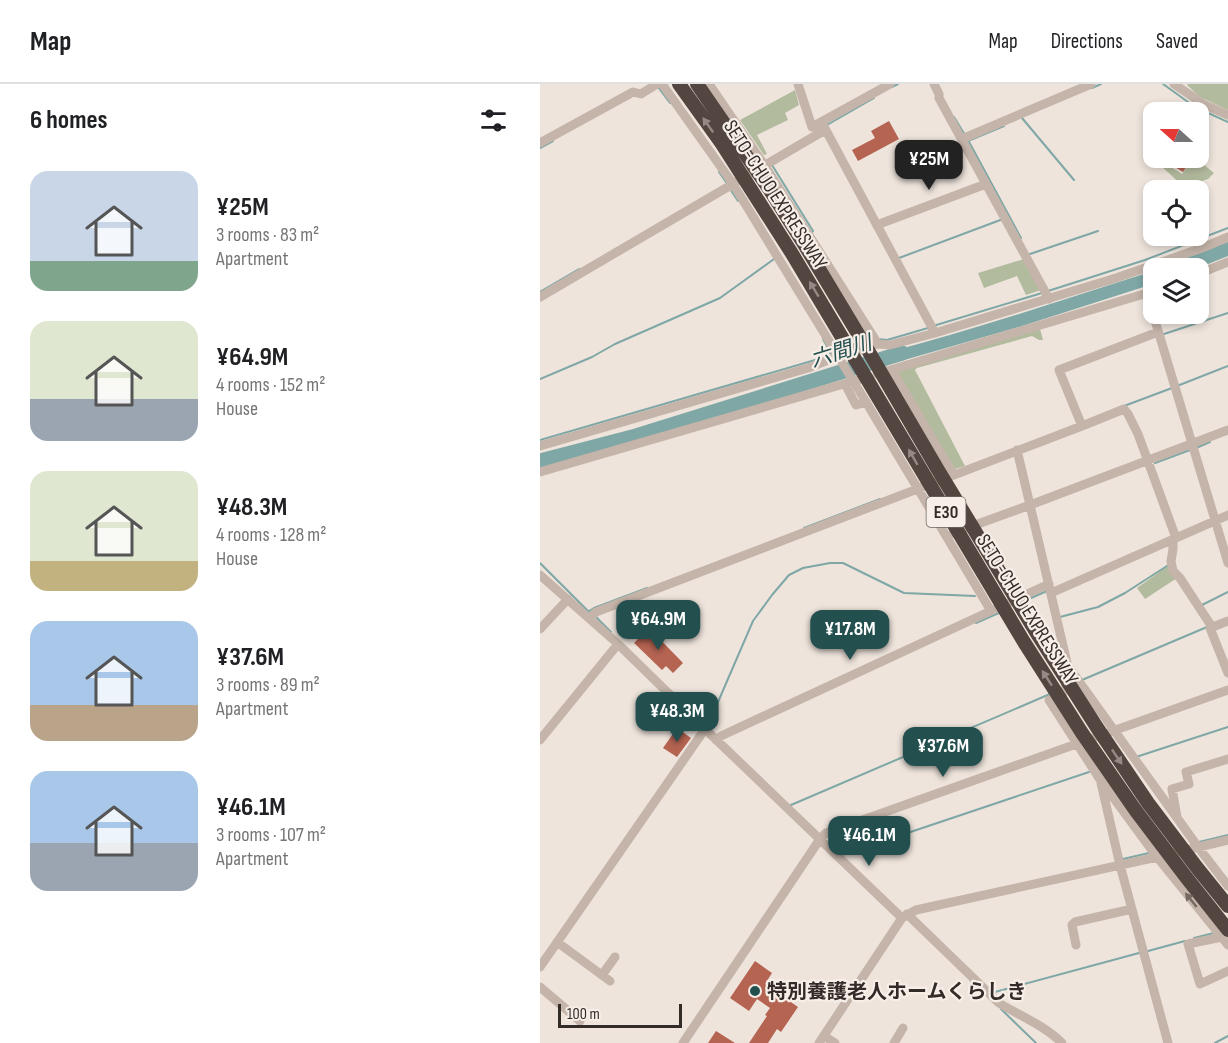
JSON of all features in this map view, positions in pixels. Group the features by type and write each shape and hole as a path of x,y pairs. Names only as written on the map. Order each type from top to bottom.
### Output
{"highway":[{"name":"SETO-CHUO EXPRESSWAY","path":"679,84 722,144 791,252 1024,642 1082,733 1136,811 1186,877 1226,937"},
{"name":"SETO-CHUO EXPRESSWAY","path":"697,84 804,243 938,470 1084,707 1149,803 1228,906"}],"street":[{"path":"540,143 633,92 641,94 657,84"},
{"path":"662,84 733,184 991,611"},
{"path":"708,84 765,166 878,344"},
{"path":"798,84 812,128 824,127"},
{"path":"540,297 765,166 890,84"},
{"path":"934,84 939,98 965,138 986,184 1046,294"},
{"path":"965,138 1091,84"},
{"path":"1174,84 1205,105 1228,115"},
{"path":"824,127 879,225 933,329"},
{"path":"879,225 986,184"},
{"path":"540,446 808,368 878,344 890,345 933,329 1046,294 1116,278 1228,237"},
{"path":"1209,270 1228,262"},
{"path":"540,472 1143,295"},
{"path":"1157,324 1228,563"},
{"path":"1081,424 1059,369 1159,335"},
{"path":"892,370 953,474"},
{"path":"845,384 856,405 866,402"},
{"path":"592,616 1124,409 1150,459 1174,536 1171,562 1173,571 1211,626 1228,673"},
{"path":"945,536 1150,459 1193,447 1228,429"},
{"path":"1017,450 1068,667 1069,676 1064,692 1052,704 1099,778 1154,853 1226,937"},
{"path":"718,738 991,611 1050,589 1214,518 1228,515"},
{"path":"540,575 592,616 705,729 718,738 902,916 999,1003 1040,1025 1062,1043"},
{"path":"540,629 568,599"},
{"path":"1211,626 1228,621"},
{"path":"540,740 618,644"},
{"path":"1068,667 1195,844 1228,886"},
{"path":"683,1043 826,833 1228,690"},
{"path":"540,967 705,729"},
{"path":"1178,820 1172,789 1189,784 1186,772 1228,759"},
{"path":"1099,778 1119,862 1168,1043"},
{"path":"835,1043 822,1039 902,916 916,910 1154,853 1228,840"},
{"path":"1076,945 1072,925 1075,922 1132,909"},
{"path":"1226,937 1188,944 1200,984 1228,971"},
{"path":"557,942 606,978 615,957"},
{"path":"540,987 579,1021"},
{"path":"894,1043 903,1028"}],"green space":[{"path":"1188,84 1228,84 1228,110 1200,97"},
{"path":"795,90 799,105 785,113 788,120 757,135 767,154 764,155 740,120"},
{"path":"1163,168 1173,168 1182,174 1186,168 1208,168 1214,173 1205,180 1176,180"},
{"path":"1024,259 1041,290 1026,295 1017,276 984,288 978,273"},
{"path":"1040,329 1043,340 1032,336 915,370 965,466 953,468 897,375 898,371"},
{"path":"1169,565 1177,578 1145,599 1137,588"}],"water":[{"path":"1228,242 1228,256 1209,264 1209,258 1186,258"},
{"path":"1143,274 1143,287 1019,327 887,365 881,354 984,325"}],"building":[{"path":"889,121 899,139 858,161 852,150 875,138 871,131"},
{"path":"649,628 683,663 673,673 666,666 662,670 634,643"},
{"path":"677,728 691,738 677,757 663,748"},
{"name":"特別養護老人ホームくらしき","path":"755,961 772,973 765,984 798,1007 781,1032 777,1029 768,1043 749,1043 770,1008 757,999 749,1011 730,998"},
{"path":"716,1031 735,1043 708,1043"}],"waterway":[{"path":"892,87 898,84"},
{"path":"1092,88 1101,84"},
{"path":"1163,84 1195,107 1228,122"},
{"path":"658,87 670,103"},
{"path":"827,125 874,98"},
{"path":"954,117 965,135"},
{"path":"1022,118 1074,180"},
{"path":"968,141 1004,126"},
{"path":"968,140 1021,238"},
{"path":"540,148 553,141"},
{"path":"772,165 812,232"},
{"path":"719,172 726,182"},
{"path":"730,189 738,201"},
{"path":"899,258 1003,219"},
{"path":"1048,291 1145,260 1228,228"},
{"path":"1030,254 1098,231"},
{"path":"540,379 720,298 774,259"},
{"path":"540,292 579,269"},
{"path":"933,326 1042,293"},
{"path":"1161,335 1228,313"},
{"path":"878,339 887,340 928,328"},
{"path":"823,339 830,355"},
{"name":"六間川","path":"540,461 636,436 902,353"},
{"path":"540,440 822,358"},
{"path":"1177,386 1228,366"},
{"path":"1124,406 1172,388"},
{"path":"1196,448 1210,442"},
{"path":"1154,461 1155,463 1190,450"},
{"path":"804,528 880,499"},
{"path":"540,563 591,614"},
{"path":"704,723 718,702 753,621 789,575 803,568 843,563 904,593 975,596"},
{"path":"1060,617 1098,607 1125,593 1170,564"},
{"path":"589,611 647,588"},
{"path":"1022,602 1047,591"},
{"path":"1202,605 1228,592"},
{"path":"976,623 1001,612"},
{"path":"596,617 611,632"},
{"path":"1082,680 1207,627"},
{"path":"791,805 1050,694"},
{"path":"1136,757 1228,727"},
{"path":"842,855 1089,772"},
{"path":"1199,842 1228,835"},
{"path":"1123,859 1149,853"},
{"path":"1194,938 1214,933"},
{"path":"1148,951 1185,941"},
{"path":"995,992 1139,953"},
{"path":"1001,1009 1036,1043"},
{"path":"1215,1043 1228,1036"}],"place":[{"name":"特別養護老人ホームくらしき","path":"755,991"}]}
